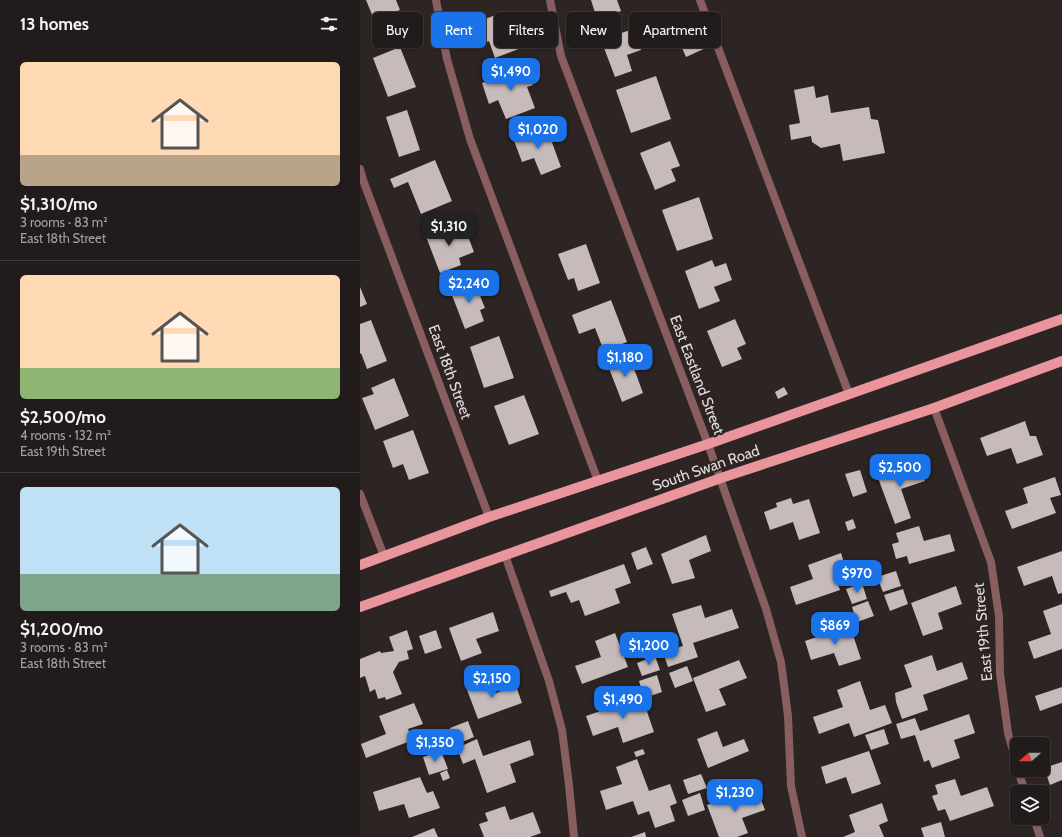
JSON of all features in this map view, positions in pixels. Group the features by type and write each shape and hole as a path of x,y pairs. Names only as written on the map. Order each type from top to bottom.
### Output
{"main road":[{"name":"South Swan Road","path":"360,565 489,517 708,444 1062,319"},
{"name":"South Swan Road","path":"360,607 721,478 934,408 1062,361"}],"street":[{"path":"436,0 447,59 470,139 598,480"},
{"name":"East Eastland Street","path":"550,0 561,56 721,478 766,609 781,662 788,716 791,786 802,837"},
{"path":"700,0 849,394"},
{"name":"East 18th Street","path":"360,169 489,517"},
{"name":"East 19th Street","path":"934,408 991,562 999,616 1000,674 1010,740"},
{"path":"360,494 384,556"},
{"path":"505,555 549,681 562,730 574,837"},
{"path":"1036,825 1040,837"}],"building":[{"path":"366,0 396,0 400,10 394,12 372,12 372,15"},
{"path":"591,0 617,0 621,11 618,12 595,12"},
{"path":"494,16 494,48 521,48 495,58 489,41 486,42 486,19"},
{"path":"629,30 629,48 640,48 641,50 627,55 632,71 615,77 604,48 621,48 621,33"},
{"path":"400,48 416,87 388,97 373,58"},
{"path":"682,48 706,48 686,57"},
{"path":"526,67 533,85 527,87 535,108 506,119 498,100 489,104 482,83"},
{"path":"656,76 671,119 631,133 616,90"},
{"path":"814,86 816,98 828,95 831,113 869,107 871,119 878,120 885,153 843,161 840,144 821,148 812,142 811,136 791,140 789,125 800,123 794,90"},
{"path":"407,110 420,150 399,157 386,117"},
{"path":"546,126 561,167 541,175 534,158 522,162 513,138"},
{"path":"670,141 680,166 671,169 676,181 655,190 640,153"},
{"path":"435,160 452,201 421,214 408,182 394,188 390,179"},
{"path":"699,197 713,239 677,251 662,210"},
{"path":"449,224 452,231 464,226 474,252 459,258 461,265 440,273 425,234"},
{"path":"586,244 600,283 578,291 574,278 568,280 558,254"},
{"path":"712,260 715,267 726,263 732,280 714,287 720,301 699,309 685,271"},
{"path":"474,281 485,308 480,310 484,321 465,329 450,290"},
{"path":"360,287 367,304 360,307"},
{"path":"611,300 627,342 604,351 595,328 579,334 572,315"},
{"path":"735,319 746,344 737,348 742,359 722,367 707,331"},
{"path":"371,320 387,361 367,369 361,353 360,354 360,324"},
{"path":"499,336 514,378 484,388 470,347"},
{"path":"629,355 643,393 622,402 607,363"},
{"path":"394,378 409,416 375,430 362,398 374,394 371,388"},
{"path":"784,387 788,394 778,399 775,392"},
{"path":"524,395 539,434 509,445 494,406"},
{"path":"1025,421 1030,436 1036,436 1043,455 1017,464 1011,448 987,456 980,438"},
{"path":"413,430 429,473 409,480 403,464 393,468 383,441"},
{"path":"917,460 925,481 901,489 911,518 895,524 877,475"},
{"path":"860,470 867,492 853,497 845,474"},
{"path":"1055,477 1061,495 1050,498 1056,513 1012,529 1005,511 1028,503 1023,488"},
{"path":"791,498 793,504 809,499 820,533 799,540 793,522 770,530 764,512 777,507 776,503"},
{"path":"853,519 856,528 848,531 845,522"},
{"path":"919,526 924,541 950,534 955,551 909,564 907,556 896,559 892,544 899,542 896,533"},
{"path":"706,535 711,551 689,560 695,578 672,584 661,554"},
{"path":"646,547 653,564 637,570 631,553"},
{"path":"1062,551 1062,593 1058,594 1052,576 1024,586 1017,567"},
{"path":"841,553 846,569 835,574 840,590 796,605 790,587 813,579 808,565"},
{"path":"624,564 631,583 615,589 620,603 585,616 579,600 571,603 566,592 551,597 549,591"},
{"path":"896,571 901,586 883,592 877,577"},
{"path":"862,583 867,599 852,604 846,589"},
{"path":"956,586 962,604 938,613 943,629 923,636 911,603"},
{"path":"903,589 908,604 890,611 884,595"},
{"path":"868,601 874,616 857,622 852,607"},
{"path":"1062,604 1062,649 1034,659 1028,642 1051,634 1043,611"},
{"path":"701,605 705,618 732,609 739,628 693,643 698,657 668,667 663,652 683,646 672,614"},
{"path":"493,612 499,631 476,639 482,653 461,661 449,628"},
{"path":"850,626 861,659 839,666 834,653 811,660 805,641"},
{"path":"407,630 413,649 407,651 409,659 399,662 393,672 402,694 386,700 385,697 378,699 375,689 370,692 365,676 360,678 360,659 380,651 381,653 394,651 389,637"},
{"path":"436,630 442,648 425,654 419,636"},
{"path":"615,633 628,667 582,684 575,666 601,657 595,641"},
{"path":"932,655 937,671 962,662 968,679 923,695 928,710 902,719 896,702 895,693 912,687 904,665"},
{"path":"655,656 660,670 642,676 637,663"},
{"path":"739,660 747,678 719,689 726,705 706,712 693,678"},
{"path":"687,666 693,681 675,688 669,673"},
{"path":"657,675 662,692 644,698 639,681"},
{"path":"488,680 493,694 516,686 522,703 478,719 466,687"},
{"path":"860,681 870,710 885,705 892,723 854,737 849,723 819,734 813,717 843,707 837,690"},
{"path":"1062,687 1062,703 1040,711 1035,696"},
{"path":"642,697 654,732 623,743 618,727 593,736 586,716"},
{"path":"414,703 423,724 408,729 413,740 366,758 361,744 386,734 379,716"},
{"path":"969,714 975,733 954,740 960,758 932,768 929,760 924,762 915,735 901,739 896,724 915,718 920,731"},
{"path":"468,721 474,737 455,745 450,728"},
{"path":"884,729 889,744 871,750 865,735"},
{"path":"717,731 723,747 744,739 749,751 708,768 697,739"},
{"path":"440,734 445,747 429,753 424,740"},
{"path":"477,739 483,756 530,740 534,755 510,764 516,782 487,793 475,759 463,764 457,748"},
{"path":"643,749 645,754 636,757 634,752"},
{"path":"441,751 448,769 429,775 423,757"},
{"path":"869,751 881,784 852,794 846,777 826,784 821,767"},
{"path":"637,759 649,791 670,784 677,803 670,806 675,821 655,828 649,811 638,815 633,801 606,810 600,791 622,784 616,767"},
{"path":"1062,762 1062,780 1050,785 1047,777 1050,777 1050,766"},
{"path":"447,770 450,778 443,781 440,773"},
{"path":"701,774 707,788 688,794 683,780"},
{"path":"420,777 427,793 433,791 440,808 409,818 404,804 379,811 373,792"},
{"path":"955,779 961,796 987,787 994,806 950,821 945,809 938,811 932,796 938,794 935,785"},
{"path":"756,787 765,810 742,818 748,833 737,837 719,837 707,805"},
{"path":"700,793 705,810 688,816 682,800"},
{"path":"882,803 888,821 879,825 884,837 843,837 855,832 849,815"},
{"path":"505,806 510,820 533,812 541,833 530,837 484,837 479,824 488,821 485,813"},
{"path":"941,822 945,837 924,837 921,828"},
{"path":"434,828 438,837 412,837"},
{"path":"645,832 646,837 631,837"}]}
